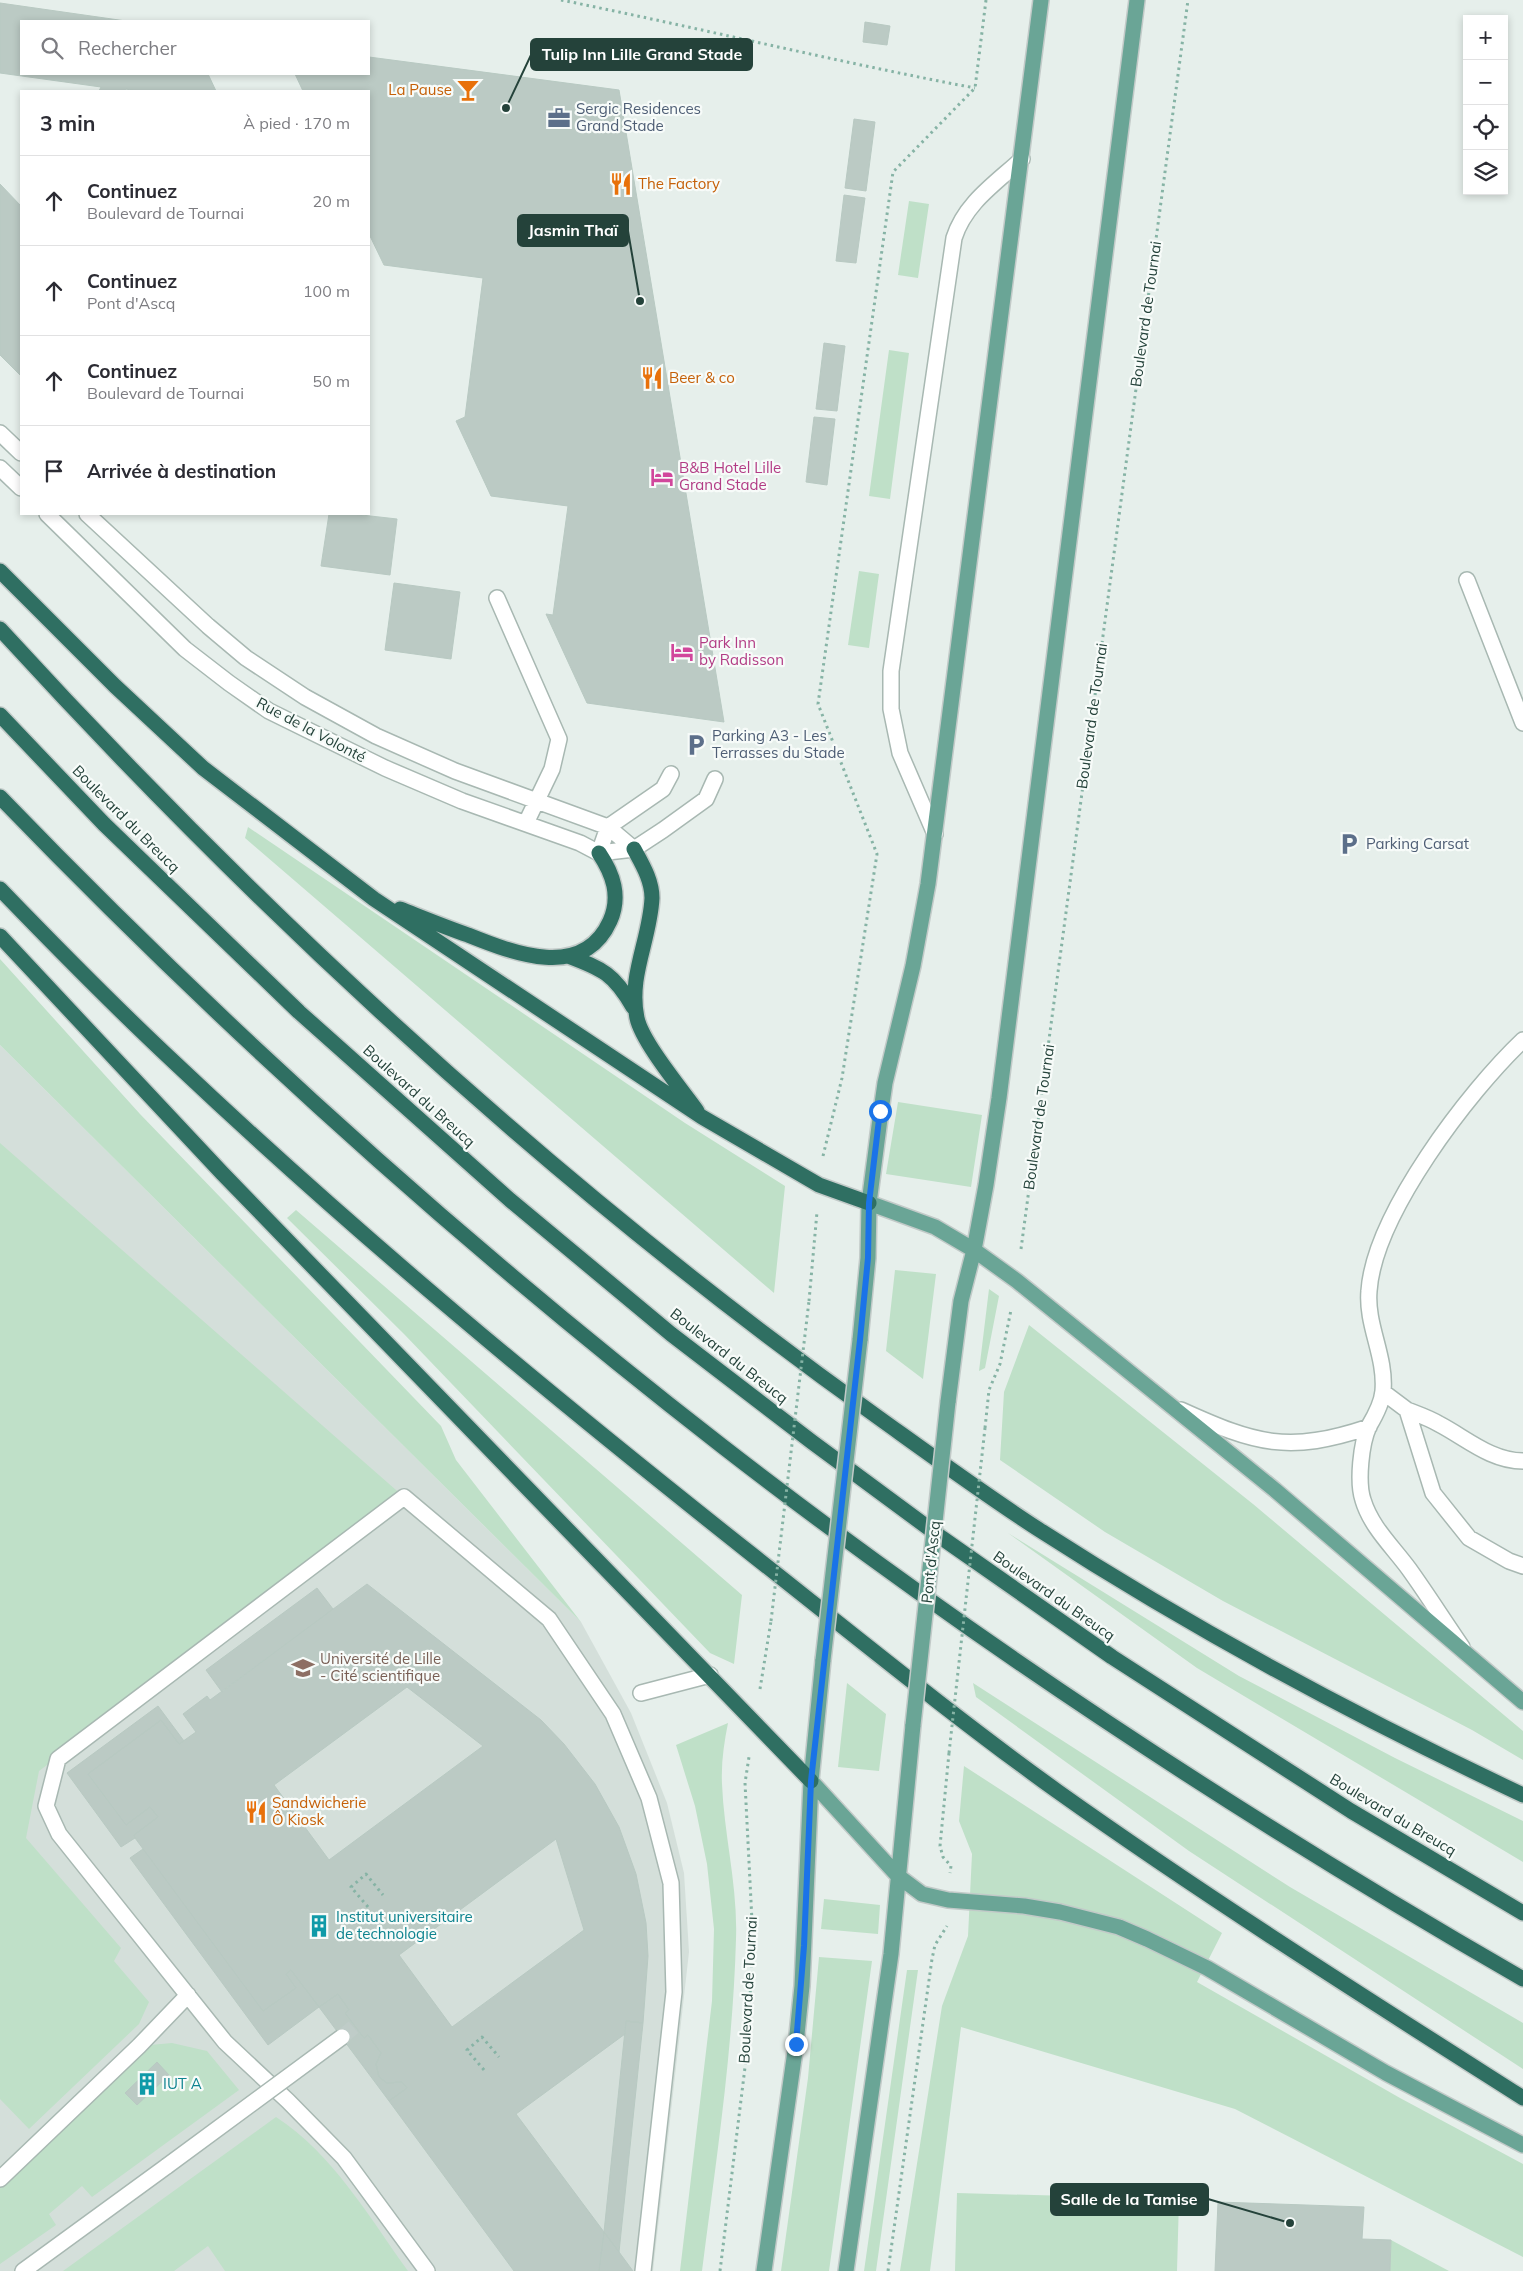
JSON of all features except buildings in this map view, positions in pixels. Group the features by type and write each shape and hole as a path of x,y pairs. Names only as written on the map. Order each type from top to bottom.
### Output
{"highway":[{"path":"0,571 115,686 203,768 374,899 702,1118 819,1185 869,1203"},
{"path":"0,629 195,833 387,1018 615,1217 781,1348 998,1503 1132,1587 1304,1684 1523,1795"},
{"name":"Boulevard du Breucq","path":"0,715 104,824 299,1012 510,1200 686,1346 927,1527 1112,1657 1328,1796 1523,1913"},
{"path":"0,797 178,975 388,1170 553,1311 726,1449 951,1615 1130,1738 1303,1848 1446,1935 1523,1979"},
{"path":"634,848 647,874 652,897 637,969 634,999 638,1021 646,1038 702,1118"},
{"path":"374,899 502,949 533,957 568,956 581,951 606,931 614,912 616,895 612,876 599,853"},
{"path":"0,889 170,1058 305,1182 528,1375 712,1523 995,1745 1058,1791 1316,1966 1523,2098"},
{"path":"0,936 222,1173 460,1420 755,1721 811,1781"},
{"path":"568,956 588,963 613,977 623,988 636,1011"}],"main road":[{"path":"764,2271 796,2044 802,1986 811,1781 860,1340 868,1258 869,1203 885,1083 915,957 935,834 1041,0"},
{"path":"974,1250 999,1098 1137,0"},
{"path":"869,1203 935,1226 974,1250 1017,1281 1298,1509 1523,1702"},
{"name":"Pont d'Ascq","path":"898,1876 948,1402 961,1302 974,1250"},
{"path":"811,1781 898,1876 922,1894 948,1900 1024,1906 1068,1913 1119,1927 1207,1968 1386,2073 1523,2145"},
{"path":"846,2271 889,1972 898,1876"}],"street":[{"path":"935,834 900,753 891,709 891,671 954,238 959,223 967,210 1022,159"},
{"path":"0,433 20,452"},
{"path":"0,468 20,487"},
{"name":"Rue de la Volonté","path":"48,515 185,649 229,683 270,710 385,768 462,801 580,843 599,853"},
{"name":"Rue de la Volonté","path":"88,515 238,651 306,697 376,736 455,771 608,827 634,848"},
{"path":"1467,580 1523,723"},
{"path":"497,598 559,739 552,769 526,823"},
{"path":"671,774 663,789 608,827 599,853 634,848 694,810 706,799 715,779"},
{"path":"1465,1652 1408,1568 1377,1529 1363,1500 1359,1469 1369,1427 1383,1392 1382,1362 1368,1313 1368,1306 1372,1268 1383,1236 1414,1180 1473,1094 1523,1040"},
{"path":"1383,1392 1407,1410 1439,1423 1477,1447 1511,1461 1523,1461"},
{"path":"1170,1405 1232,1432 1272,1443 1307,1442 1369,1427"},
{"path":"1407,1410 1433,1493 1469,1538 1509,1561 1523,1566"},
{"path":"427,2271 344,2158 288,2101 225,2042 59,1834 46,1806 58,1759 404,1497 550,1619 613,1714 649,1798 671,1882 674,1992 643,2271"},
{"path":"642,1693 710,1675"},
{"path":"0,2179 139,2046 188,1995"},
{"path":"23,2271 342,2037"}],"path":[{"path":"562,0 661,20 871,68 975,88"},
{"path":"819,1185 824,1151 842,1078 877,854 818,704 893,172 975,88 986,0"},
{"name":"Boulevard de Tournai","path":"948,1900 951,1866 943,1858 940,1846 948,1752 989,1390 1000,1364 1017,1281 1188,0"},
{"name":"Boulevard de Tournai","path":"720,2271 747,2042 753,1941 745,1783 771,1621 809,1301 819,1185"},
{"path":"367,1907 350,1887 358,1880 366,1874 383,1894"},
{"path":"888,2271 932,1959 940,1934 946,1927 948,1900"},
{"path":"484,2070 467,2050 482,2037 499,2058"}],"shaded area":[{"name":"Université de Lille ‐ Cité scientifique","path":"0,1045 581,1622 631,1713 667,1803 684,1873 689,1952 653,2271 0,2271"}],"green space":[{"path":"909,201 929,204 918,278 898,275"},
{"path":"889,350 909,353 890,499 869,496"},
{"path":"859,571 879,574 869,648 848,645"},
{"path":"248,827 685,1123 785,1186 774,1293 245,838"},
{"path":"0,959 140,1114 441,1426 456,1460 581,1622 0,1045"},
{"path":"898,1102 982,1115 971,1187 886,1174"},
{"path":"0,1143 404,1497 39,1771 26,1838 121,1948 114,1961 149,2002 139,2024 29,2129 0,2099"},
{"path":"296,1210 742,1595 734,1664 710,1653 404,1334 287,1218"},
{"path":"895,1270 936,1274 923,1379 886,1351"},
{"path":"989,1289 999,1296 985,1368 979,1371"},
{"path":"1029,1325 1253,1504 1523,1731 1523,1760 1472,1730 1223,1601 1105,1532 1000,1460 1004,1392"},
{"path":"1008,1533 1239,1676 1395,1758 1523,1821 1523,1862 1197,1668"},
{"path":"847,1683 886,1714 879,1771 838,1767"},
{"path":"973,1683 1290,1887 1523,2023 1523,2069 1189,1851 976,1697"},
{"path":"728,1723 723,1753 722,1776 723,1803 736,1920 731,2022 723,2105 702,2271 680,2271 712,2001 714,1929 707,1864 695,1806 676,1745"},
{"path":"964,1766 1222,1933 1197,1982 1400,2098 1523,2164 1523,2257 1235,2109 961,2027 930,2271 900,2271 942,2006 968,1936 972,1854 959,1821"},
{"path":"824,1899 880,1905 878,1934 821,1929"},
{"path":"819,1957 872,1961 829,2271 781,2271 808,2078"},
{"path":"907,1970 918,1970 876,2271 864,2271"},
{"path":"172,2043 207,2051 239,2090 92,2197 82,2186 49,2214 56,2225 0,2264 0,2179 139,2046"},
{"path":"276,2117 315,2149 333,2168 364,2208 408,2271 225,2271 208,2246 174,2271 63,2271"},
{"path":"957,2193 1179,2199 1177,2271 955,2271"},
{"path":"1391,2240 1449,2271 1390,2271"}],"tunnel":[{"path":"342,2037 355,2026"}],"place":[{"name":"La Pause","path":"468,90"},
{"name":"Tulip Inn Lille Grand Stade","path":"506,108"},
{"name":"Sergic Residences Grand Stade","path":"559,118"},
{"name":"The Factory","path":"621,184"},
{"name":"Jasmin Thaï","path":"640,301"},
{"name":"Beer & co","path":"652,378"},
{"name":"B&B Hotel Lille Grand Stade","path":"662,477"},
{"name":"Park Inn by Radisson","path":"682,652"},
{"name":"Parking A3 - Les Terrasses du Stade","path":"696,745"},
{"name":"Parking Carsat","path":"1349,844"},
{"name":"Université de Lille ‐ Cité scientifique","path":"303,1668"},
{"name":"Sandwicherie Ô Kiosk","path":"256,1812"},
{"name":"Institut universitaire de technologie","path":"319,1926"},
{"name":"IUT A","path":"147,2084"},
{"name":"Salle de la Tamise","path":"1290,2223"}],"route":[{"path":"796,2044 802,1986 811,1781 860,1340 868,1258 869,1203 880,1111"}]}
